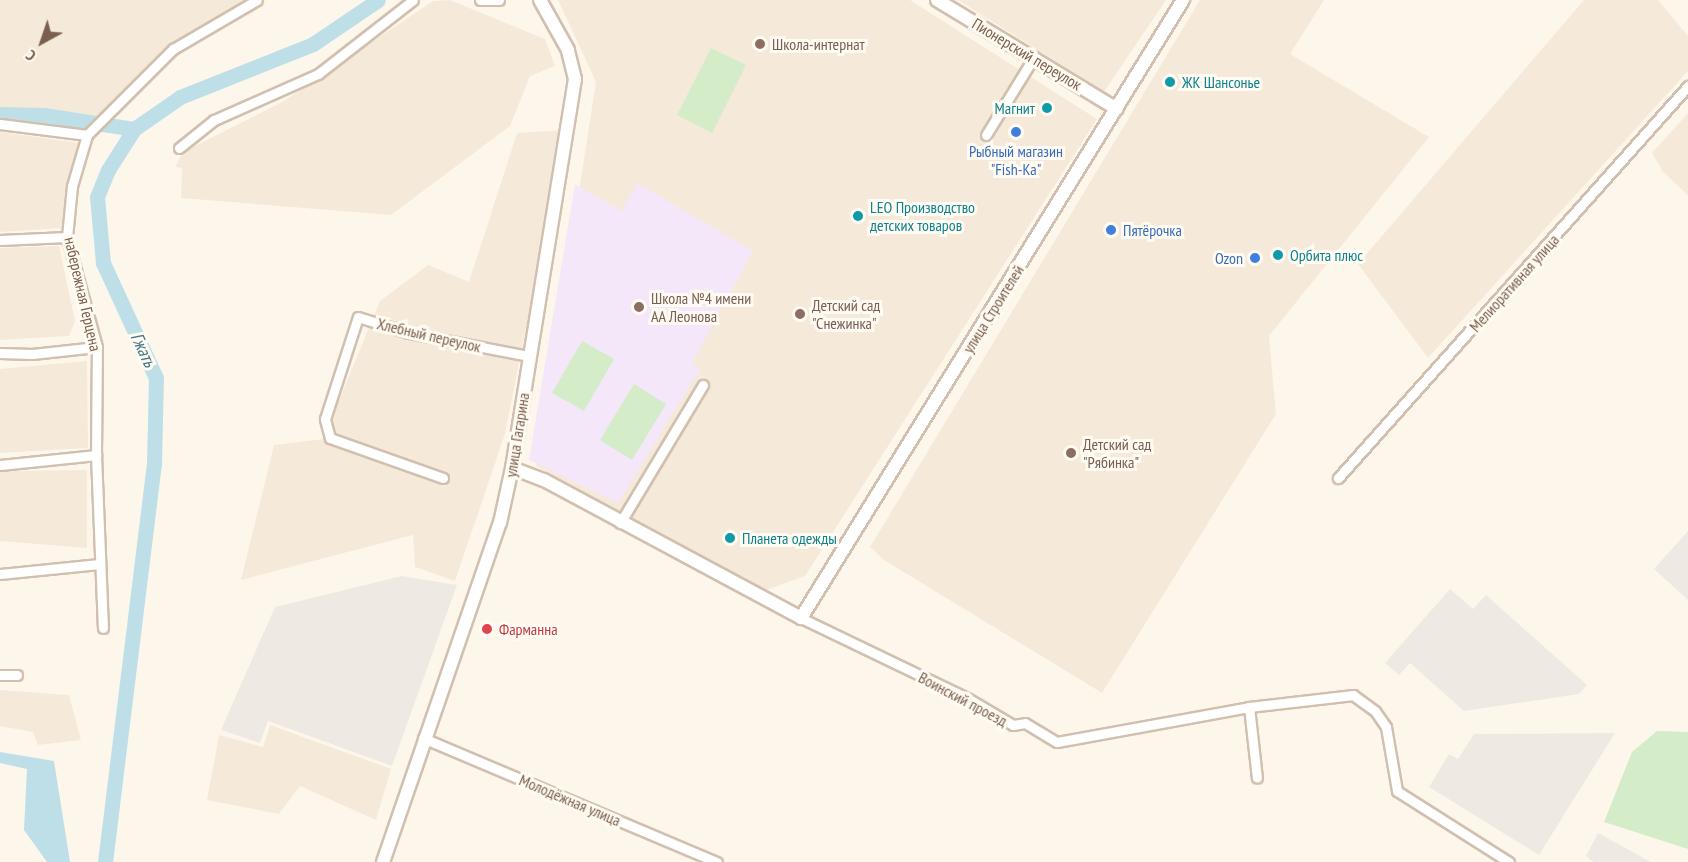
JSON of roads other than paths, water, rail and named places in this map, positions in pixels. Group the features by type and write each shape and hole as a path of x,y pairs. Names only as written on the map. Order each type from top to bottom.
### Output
{"main road":[{"name":"улица Гагарина","path":"383,862 423,738 500,523 512,468 575,79 568,50 540,0"},
{"name":"Пионерский переулок","path":"937,0 1034,57 1116,110"},
{"name":"улица Строителей","path":"801,618 1183,0"},
{"name":"Воинский проезд","path":"512,468 544,480 620,523 801,618"}],"street":[{"name":"набережная Герцена","path":"103,628 96,455 97,347 67,237 72,186 87,135 173,49 257,0"},
{"path":"179,148 214,120 318,75 413,0"},
{"path":"480,0 499,0"},
{"path":"986,135 1034,57"},
{"name":"Мелиоративная улица","path":"1338,478 1688,86"},
{"path":"0,124 87,135"},
{"path":"0,240 67,237"},
{"name":"Хлебный переулок","path":"443,478 330,438 325,419 358,317 409,333 529,357"},
{"path":"0,353 32,354 97,347"},
{"path":"620,523 704,385"},
{"path":"0,465 96,455"},
{"path":"0,574 99,564"},
{"name":"Воинский проезд","path":"801,618 967,698 1013,725 1025,723 1057,742 1249,707 1353,695 1375,711 1386,727 1397,790 1509,862"},
{"path":"0,675 17,675"},
{"path":"1249,707 1257,778"},
{"name":"Молодёжная улица","path":"423,738 717,862"}],"water":[{"path":"0,752 54,761 70,862 47,862 24,830 27,769 0,763"}],"waterway":[{"name":"Гжать","path":"105,862 154,464 156,378 103,263 97,197 108,170 134,129 180,97 313,44 378,0"},
{"path":"0,114 44,115 134,129"}],"place":[{"name":"Школа-интернат","path":"760,44"},
{"name":"ЖК Шансонье","path":"1170,82"},
{"name":"Магнит","path":"1047,108"},
{"name":"Рыбный магазин \"Fish-Ка\"","path":"1016,132"},
{"name":"LEO Производство детских товаров","path":"858,216"},
{"name":"Пятёрочка","path":"1111,230"},
{"name":"Орбита плюс","path":"1278,255"},
{"name":"Ozon","path":"1255,258"},
{"name":"Школа №4 имени АА Леонова","path":"639,307"},
{"name":"Детский сад \"Снежинка\"","path":"800,314"},
{"name":"Детский сад \"Рябинка\"","path":"1071,453"},
{"name":"Планета одежды","path":"730,538"},
{"name":"Фарманна","path":"487,629"}]}
